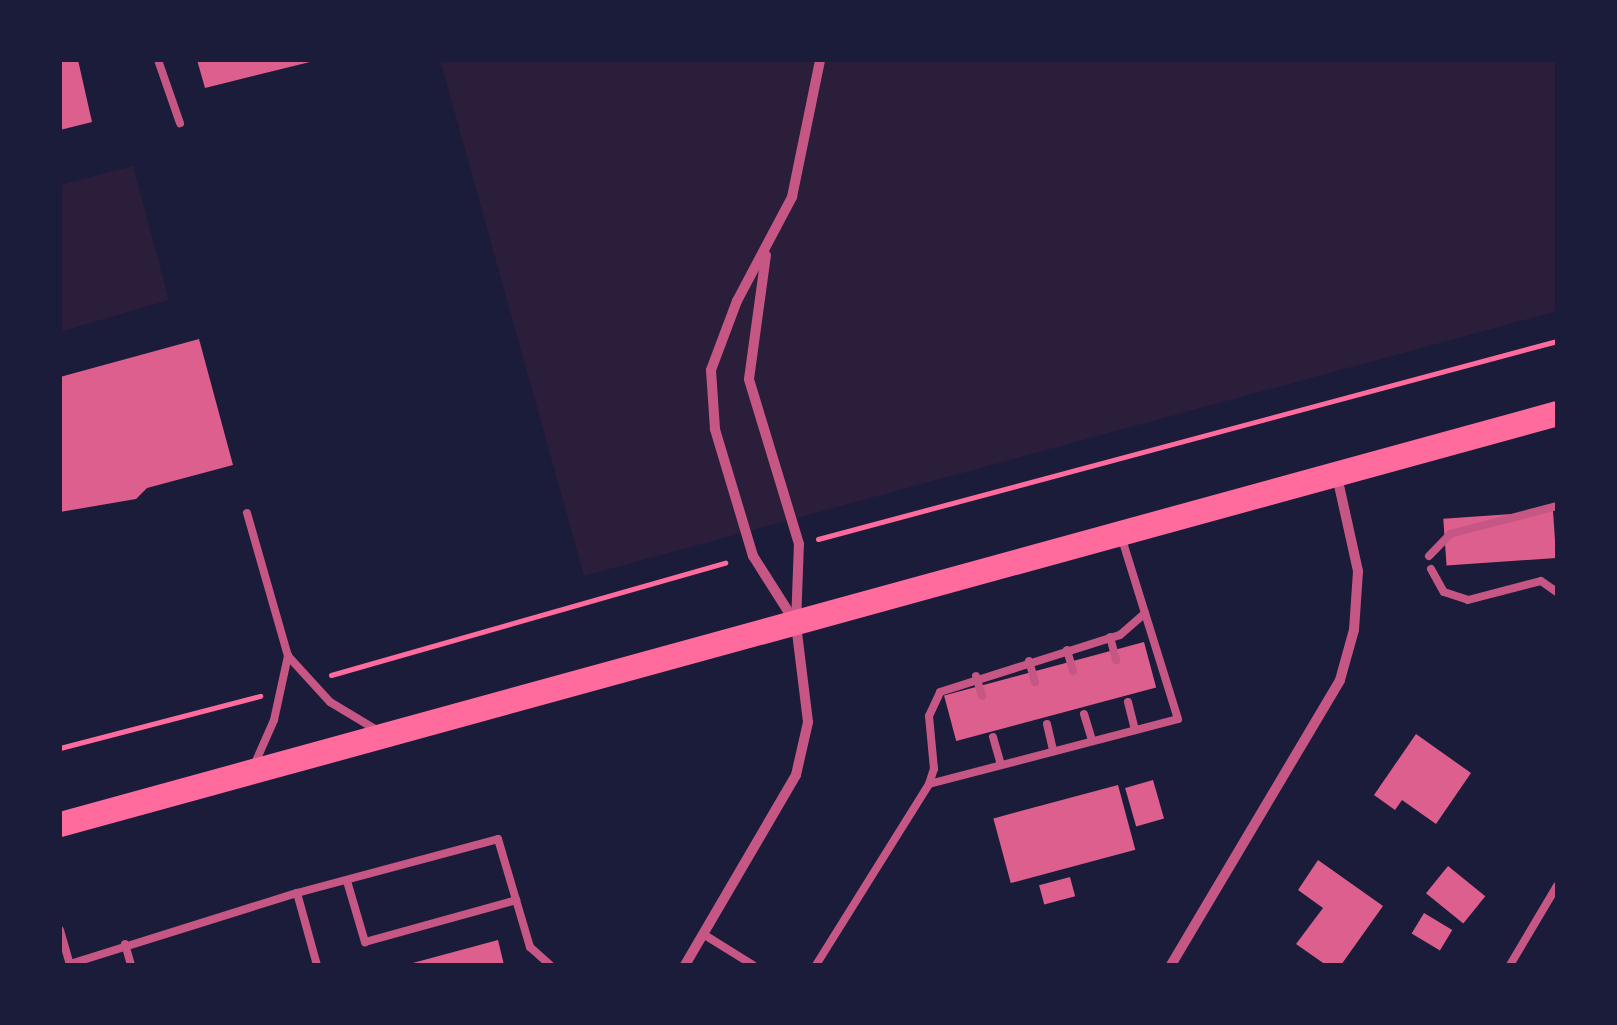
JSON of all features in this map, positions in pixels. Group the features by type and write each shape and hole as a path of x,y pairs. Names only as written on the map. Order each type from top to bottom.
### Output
{"main road":[{"path":"60,824 796,624 1336,470 1557,413"}],"street":[{"path":"796,624 753,556 715,429 711,370 738,301 792,198 820,60"},
{"path":"685,965 796,775 808,722 796,624 799,544 750,379 766,254"},
{"path":"1172,965 1340,680 1354,630 1358,570 1336,470"}],"lane":[{"path":"158,60 180,124"},
{"path":"1429,556 1450,534 1557,506"},
{"path":"246,513 288,656 274,720 248,772"},
{"path":"929,784 1178,719 1120,532"},
{"path":"1432,569 1444,592 1468,600 1541,581 1557,592"},
{"path":"816,965 929,784 932,704 951,684 1110,637 1145,613"},
{"path":"1110,637 1116,660"},
{"path":"1067,650 1073,670"},
{"path":"288,656 357,723 389,734"},
{"path":"1029,661 1035,682"},
{"path":"976,676 982,696"},
{"path":"1128,702 1135,730"},
{"path":"1084,714 1092,742"},
{"path":"1046,724 1053,751"},
{"path":"993,737 1001,765"},
{"path":"60,930 69,965 125,944 297,893 498,839 530,947 550,965"},
{"path":"347,881 365,942 516,900"},
{"path":"1510,965 1557,886"},
{"path":"297,893 317,965"},
{"path":"703,934 754,965"},
{"path":"125,944 132,965"}],"path":[{"path":"810,541 1557,341"},
{"path":"324,679 348,666 725,563"},
{"path":"60,748 261,696"}],"shaded area":[{"path":"440,60 1557,60 1557,311 584,576"},
{"path":"133,166 169,300 60,332 60,185"}],"building":[{"path":"60,60 78,60 92,122 60,130"},
{"path":"197,60 313,60 314,61 205,88"},
{"path":"199,339 233,465 147,488 136,499 60,512 60,377"},
{"path":"1553,511 1556,558 1447,566 1443,519"},
{"path":"1144,642 1156,687 956,741 944,696"},
{"path":"1416,734 1471,773 1436,824 1402,800 1395,810 1374,795"},
{"path":"1153,780 1164,818 1136,826 1125,788"},
{"path":"1118,785 1135,850 1011,883 993,818"},
{"path":"1318,860 1383,906 1341,965 1326,965 1296,944 1323,908 1298,890"},
{"path":"1448,866 1485,896 1463,923 1426,893"},
{"path":"1070,877 1075,896 1044,905 1039,885"},
{"path":"1424,913 1452,930 1440,951 1412,934"},
{"path":"498,940 504,965 409,964"}]}
